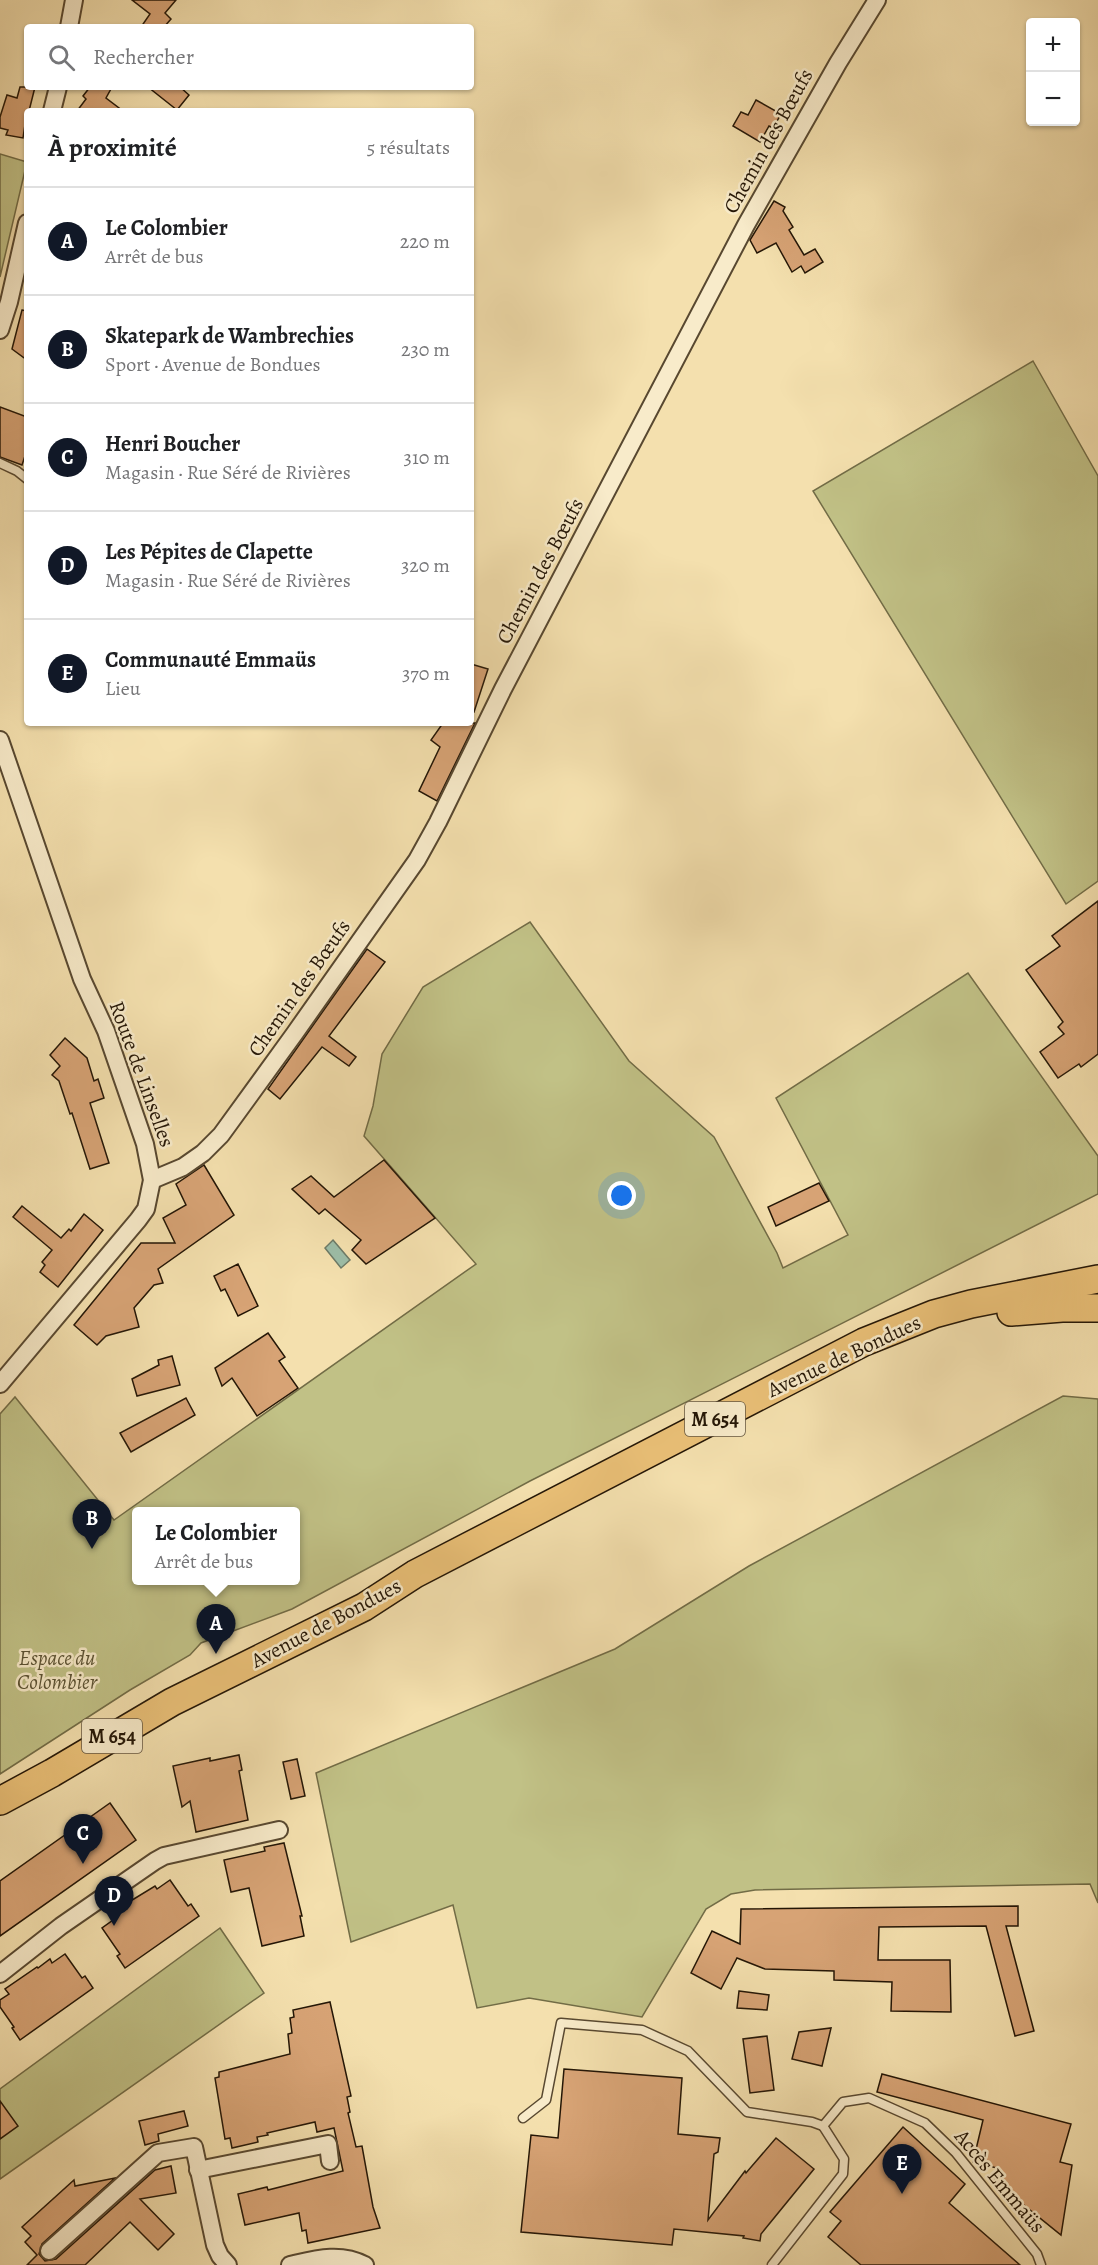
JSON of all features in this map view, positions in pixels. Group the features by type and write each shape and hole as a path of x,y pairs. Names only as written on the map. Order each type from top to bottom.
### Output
{"main road":[{"name":"Avenue de Bondues","path":"0,1801 172,1702 208,1670 349,1598 415,1574 883,1334 934,1314 1098,1280"},
{"name":"Avenue de Bondues","path":"1026,1294 1098,1291"},
{"path":"883,1334 1002,1313 1062,1308 1098,1308"},
{"name":"Avenue de Bondues","path":"0,1812 52,1773"}],"street":[{"path":"70,24 74,0"},
{"name":"Chemin des Bœufs","path":"152,1180 183,1167 203,1153 221,1135 296,1033 420,854 503,689 746,225 838,63 877,0"},
{"path":"53,108 57,90"},
{"path":"0,330 24,236"},
{"name":"Route de Linselles","path":"0,740 82,979 101,1016 145,1144 152,1180 146,1209 138,1220 0,1384"},
{"path":"0,1974 61,1926 155,1860 279,1830"},
{"path":"198,2170 328,2144 330,2161"},
{"path":"49,2251 158,2153 195,2148 215,2245 220,2256 228,2265"},
{"path":"290,2265 334,2257 349,2258 365,2265"}],"lane":[{"path":"0,463 24,477"},
{"path":"522,2118 546,2100 561,2023 642,2030 688,2051 747,2112 812,2121 823,2126 844,2159 843,2174 772,2265"},
{"name":"Accès Emmaüs","path":"823,2126 843,2102 869,2098 925,2123 956,2153 1037,2254 1041,2265"}],"green space":[{"path":"0,154 24,161 24,175 0,277"},
{"path":"1033,361 1098,476 1098,881 1066,904 813,491"},
{"name":"Espace du Colombier","path":"530,922 629,1061 714,1137 783,1268 848,1235 776,1098 968,973 1098,1156 1098,1194 530,1481 292,1609 201,1643 190,1655 130,1690 0,1774 0,1414 15,1397 114,1520 132,1507 132,1585 300,1585 300,1507 132,1507 476,1264 364,1136 373,1106 382,1054 423,987"},
{"path":"1063,1396 1098,1399 1098,1903 1090,1884 755,1890 731,1894 706,1909 642,2017 529,1998 477,2008 453,1905 351,1942 316,1773 615,1649 749,1566"},
{"path":"220,1928 264,1993 0,2179 0,2089"}],"shaded area":[{"path":"333,1240 350,1260 341,1268 325,1248"}],"building":[{"path":"132,0 176,0 165,13 171,19 167,24 143,24 150,14"},
{"path":"20,87 24,87 24,90 34,90 30,108 24,108 23,138 6,135 8,130 0,128 0,117 7,95 17,98"},
{"path":"88,90 110,90 106,98 119,108 79,108 86,99 83,96"},
{"path":"152,90 183,90 189,95 179,108 174,108"},
{"path":"756,100 781,114 773,128 769,126 760,142 733,126 741,112 748,115"},
{"path":"774,201 785,207 783,211 793,227 789,230 804,255 815,249 823,262 805,273 801,266 792,272 776,243 757,253 750,240"},
{"path":"22,310 24,310 24,358 12,349"},
{"path":"0,407 24,416 24,459 22,465 0,457"},
{"path":"474,665 488,669 474,712"},
{"path":"441,726 474,726 437,801 419,791 440,747 431,740"},
{"path":"1098,901 1098,1054 1081,1067 1079,1064 1058,1078 1040,1052 1064,1034 1058,1027 1063,1022 1026,970 1060,946 1052,936"},
{"path":"367,949 385,962 329,1036 356,1057 349,1066 322,1047 280,1099 268,1089"},
{"path":"65,1038 87,1058 94,1081 98,1079 104,1098 90,1103 109,1163 90,1169 72,1113 70,1114 59,1081 52,1075 60,1066 50,1055"},
{"path":"384,1160 435,1218 366,1264 352,1250 361,1240 325,1209 319,1214 292,1189 311,1176 334,1197"},
{"path":"204,1165 234,1215 158,1269 163,1283 154,1285 134,1308 139,1327 106,1336 97,1345 74,1325 141,1243 175,1243 163,1218 186,1205 176,1184"},
{"path":"819,1183 829,1201 776,1226 768,1207"},
{"path":"22,1206 61,1238 69,1229 71,1231 84,1214 103,1230 58,1287 40,1272 45,1265 42,1262 52,1250 13,1217"},
{"path":"238,1264 258,1306 238,1316 225,1289 221,1291 214,1276"},
{"path":"268,1333 285,1357 279,1361 298,1388 257,1416 232,1378 222,1386 215,1368"},
{"path":"172,1356 180,1385 137,1396 132,1379 159,1365 158,1360"},
{"path":"186,1398 195,1415 131,1452 120,1433"},
{"path":"239,1755 242,1770 239,1771 248,1820 196,1832 190,1801 182,1807 173,1766 210,1758 210,1761"},
{"path":"297,1759 305,1796 291,1799 283,1762"},
{"path":"110,1803 136,1840 0,1936 0,1881"},
{"path":"284,1843 302,1916 300,1916 304,1936 262,1946 249,1888 231,1892 224,1860 265,1851 264,1847"},
{"path":"170,1880 188,1906 191,1904 199,1916 125,1968 117,1956 120,1954 102,1928 113,1920 110,1915 124,1905 155,1886 157,1889"},
{"path":"1018,1906 1018,1926 1006,1926 1034,2031 1015,2036 986,1926 879,1927 878,1960 950,1960 951,2012 891,2011 892,1982 834,1980 834,1971 765,1969 737,1958 721,1989 691,1973 712,1931 740,1944 741,1909"},
{"path":"65,1954 82,1978 85,1976 93,1988 20,2040 0,2007 0,2000 9,1994 5,1989 50,1959 52,1963"},
{"path":"739,1991 769,1995 767,2010 737,2008"},
{"path":"330,2002 351,2096 347,2097 350,2112 348,2113 356,2147 362,2146 373,2207 380,2228 308,2243 306,2230 302,2231 299,2213 245,2225 238,2194 267,2187 268,2190 343,2171 334,2128 317,2132 315,2122 267,2133 268,2135 257,2137 258,2142 232,2148 230,2138 225,2139 215,2078 219,2077 219,2072 290,2054 288,2034 292,2033 290,2018 294,2017 293,2010"},
{"path":"831,2028 822,2066 792,2059 799,2032"},
{"path":"767,2036 774,2090 750,2093 743,2039"},
{"path":"564,2069 682,2078 678,2134 720,2138 718,2152 714,2154 708,2220 745,2171 746,2173 776,2138 814,2169 761,2234 760,2241 743,2238 744,2236 674,2229 672,2245 521,2232 531,2135 558,2138"},
{"path":"882,2074 1071,2124 1060,2162 1072,2165 1061,2235 994,2181 997,2168 973,2162 983,2120 877,2092"},
{"path":"0,2101 18,2126 0,2139"},
{"path":"184,2111 188,2126 158,2134 159,2141 145,2145 139,2121"},
{"path":"903,2127 965,2184 949,2203 1020,2265 861,2265 828,2237 841,2221 830,2212"},
{"path":"171,2166 176,2193 140,2199 174,2234 158,2250 130,2222 85,2265 27,2265 37,2255 25,2242 31,2236 22,2227 74,2180 75,2186 115,2178 42,2244 39,2254 45,2261 56,2259 155,2170"}],"place":[{"name":"Skatepark de Wambrechies","path":"92,1549"},
{"name":"Le Colombier","path":"216,1654"},
{"name":"Henri Boucher","path":"83,1864"},
{"name":"Les Pépites de Clapette","path":"114,1926"},
{"name":"Communauté Emmaüs","path":"902,2194"}]}
